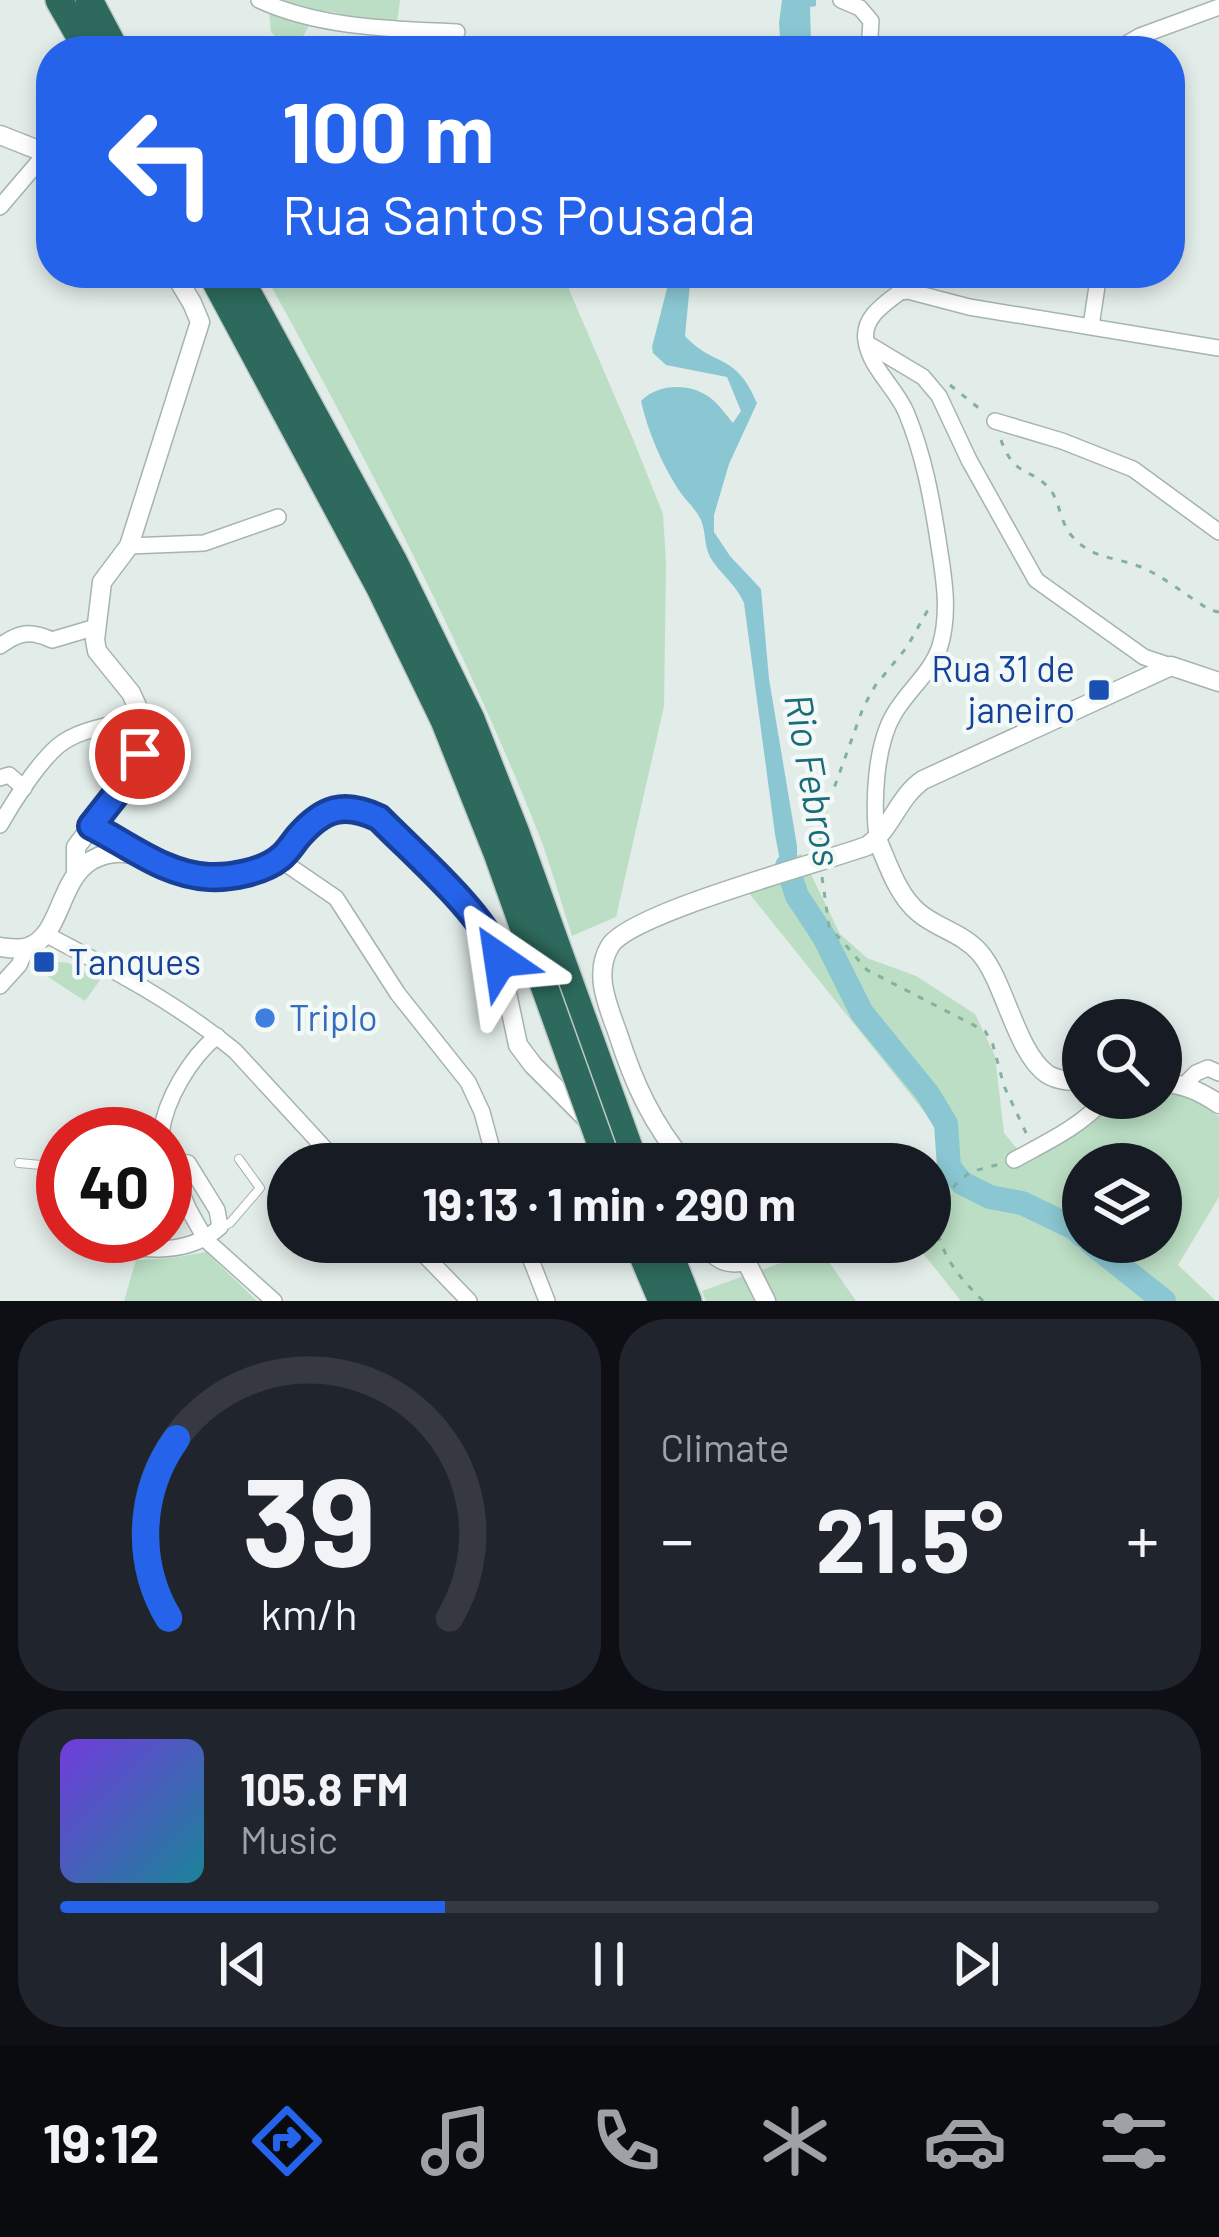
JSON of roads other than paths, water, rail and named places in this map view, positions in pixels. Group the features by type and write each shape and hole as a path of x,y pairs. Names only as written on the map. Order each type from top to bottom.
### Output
{"highway":[{"path":"59,0 79,36"},
{"path":"88,0 108,36"},
{"path":"220,288 380,588 444,720 625,1143"},
{"path":"245,288 394,562 471,719 516,833 602,1143"},
{"path":"646,1263 662,1301"},
{"path":"673,1263 688,1301"}],"street":[{"path":"259,0 357,26 457,32"},
{"path":"842,0 860,8 871,21 870,36"},
{"path":"1140,36 1219,7"},
{"path":"0,135 36,149"},
{"path":"0,207 36,168"},
{"path":"76,873 76,847 124,784 140,754 142,717 94,640 102,582 129,546 200,322 183,288"},
{"path":"900,292 901,288"},
{"path":"1091,326 1097,288"},
{"path":"1062,1081 1045,1073 1023,1041 983,956 909,903 877,839 873,807 882,750 892,717 940,646 946,610 928,481 904,407 866,342 866,325 876,310 908,291 969,307 1219,348"},
{"path":"866,342 923,377 939,396 1036,580 1144,657 1219,682"},
{"path":"995,421 1133,469 1219,532"},
{"path":"129,546 203,543 278,517"},
{"path":"0,646 14,635 34,632 52,640 96,627"},
{"path":"672,1143 634,1082 605,996 605,957 616,938 640,923 867,846 922,780 1171,666"},
{"path":"0,825 59,744 142,717"},
{"path":"102,729 140,754"},
{"path":"0,778 9,775 24,788"},
{"path":"91,826 134,853 177,870 212,877 243,873 279,859 316,819 330,811 346,807 379,818 490,936 524,1054 613,1143"},
{"path":"0,986 26,949 47,935 76,873 104,855 134,853"},
{"path":"279,859 336,898 398,994 468,1082 490,1143"},
{"path":"47,935 181,1010 217,1036 320,1143"},
{"path":"0,947 26,949"},
{"path":"169,1107 192,1064 217,1036"},
{"path":"1219,1072 1196,1073 1183,1085 1219,1104"},
{"path":"1014,1160 1060,1137 1083,1119"},
{"path":"192,1169 218,1210 220,1227 206,1240 192,1244"},
{"path":"192,1218 206,1240 274,1301"},
{"path":"432,1263 469,1301"},
{"path":"532,1263 547,1301"},
{"path":"755,1263 766,1301"}],"lane":[{"path":"220,1227 260,1188 239,1159"},
{"path":"19,1163 36,1165"}],"water":[{"path":"782,0 816,0 816,6 810,7 811,36 780,36"},
{"path":"667,288 690,288 685,336 741,375 757,403 729,464 714,515 714,532 761,589 769,679 797,846 797,896 780,861 775,834 744,603 710,557 701,520 666,468 641,401 657,390 687,388 713,400 733,423 741,411 727,377 666,365 652,347"}],"waterway":[{"name":"Rio Febros","path":"787,866 797,896 824,937 862,1013 928,1094 946,1124 949,1167 962,1183 990,1197 1022,1203 1062,1222"},
{"name":"Rio Febros","path":"1116,1263 1164,1301"}],"place":[{"name":"Rua 31 de janeiro","path":"1099,690"},
{"name":"Tanques","path":"44,962"},
{"name":"Triplo","path":"265,1018"}]}
